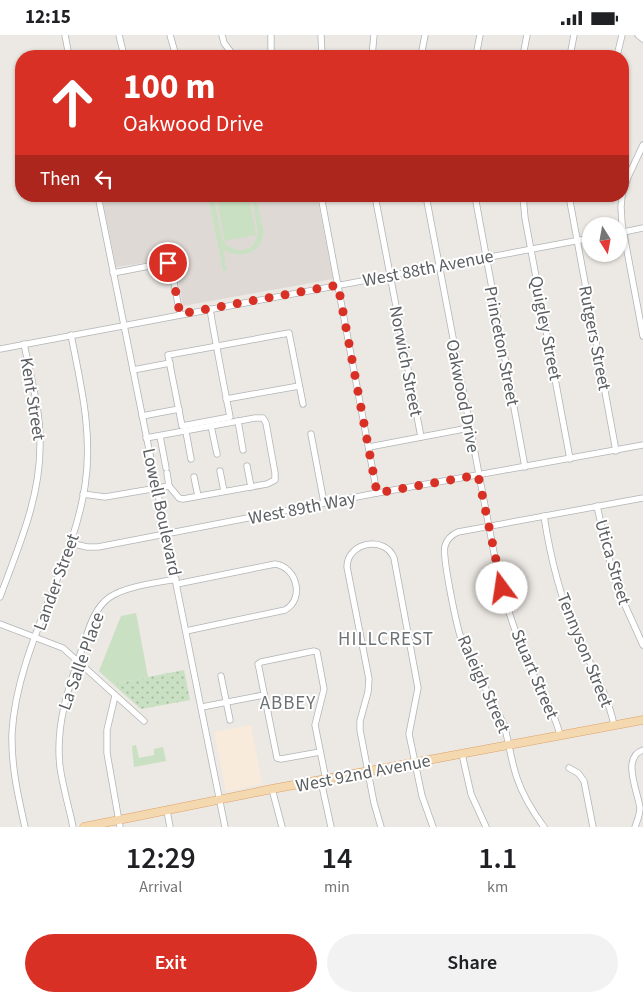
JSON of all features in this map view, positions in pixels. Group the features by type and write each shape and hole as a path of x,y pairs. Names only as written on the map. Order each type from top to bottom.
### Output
{"main road":[{"name":"West 92nd Avenue","path":"84,827 119,823 272,789 643,720"}],"street":[{"path":"65,35 68,50"},
{"path":"119,35 123,50"},
{"path":"170,35 174,50"},
{"path":"222,35 224,43 229,50"},
{"path":"271,35 271,50"},
{"path":"321,35 322,50"},
{"path":"373,50 374,35"},
{"path":"422,50 424,35"},
{"path":"477,50 480,35"},
{"path":"524,50 527,35"},
{"path":"571,50 574,35"},
{"path":"618,50 622,35"},
{"path":"638,35 643,39"},
{"path":"629,182 640,159 643,145"},
{"name":"Lowell Boulevard","path":"99,202 225,827"},
{"path":"322,202 377,493"},
{"name":"Norwich Street","path":"377,202 420,437"},
{"name":"Oakwood Drive","path":"427,202 489,526"},
{"name":"Princeton Street","path":"476,202 526,467"},
{"name":"Quigley Street","path":"524,202 570,459"},
{"name":"Rutgers Street","path":"570,202 616,451"},
{"path":"621,217 622,202"},
{"path":"628,231 643,228"},
{"name":"West 88th Avenue","path":"0,349 582,239"},
{"path":"113,273 170,262 180,314"},
{"path":"628,263 643,335"},
{"path":"146,439 230,417 210,309"},
{"path":"191,459 168,355 289,333 303,404"},
{"name":"Lander Street","path":"25,827 13,764 13,731 18,693 76,525 87,467 87,422 71,335"},
{"name":"Kent Street","path":"0,597 33,503 40,463 38,416 24,344"},
{"path":"133,370 170,363"},
{"path":"226,399 300,386"},
{"path":"142,416 179,409"},
{"path":"160,436 169,486 179,498 183,499 267,484 275,480 266,423 263,418 184,429"},
{"path":"238,421 243,450"},
{"path":"212,426 217,454"},
{"path":"369,447 469,428"},
{"path":"311,434 324,503"},
{"name":"West 89th Way","path":"70,543 98,547 377,493 643,445"},
{"path":"247,467 250,487"},
{"path":"220,471 224,491"},
{"path":"194,477 198,496"},
{"path":"83,494 105,497 169,486"},
{"name":"Raleigh Street","path":"544,827 520,787 502,721 463,642 456,620 446,564 445,546 451,536 458,532 643,498"},
{"name":"Utica Street","path":"597,506 608,555 619,591 643,645"},
{"name":"Tennyson Street","path":"544,516 554,567 569,617 607,699 614,725"},
{"name":"Stuart Street","path":"489,526 498,574 511,618 530,667 555,717 560,735"},
{"path":"381,827 374,803 360,725 368,692 368,679 346,567 347,558 352,551 378,544 389,550 394,558 418,682 418,692 409,729 422,796 433,827"},
{"name":"La Salle Place","path":"73,827 62,779 59,745 62,708 96,613 104,602 114,594 127,589 275,564 290,571 294,578 296,595 294,601 285,610 186,631"},
{"path":"0,624 63,647 144,721"},
{"path":"320,752 278,759 259,663 316,651 320,661 324,689 315,725 320,752 331,827"},
{"path":"221,676 230,720"},
{"path":"115,695 107,730 107,753 119,823"},
{"path":"202,707 264,695"},
{"path":"635,827 640,808 631,763 636,754 643,750"},
{"path":"462,754 470,794 486,827"},
{"path":"569,768 578,773 584,781 593,827"},
{"path":"272,789 282,827"},
{"path":"167,811 170,827"}],"shaded area":[{"path":"103,202 318,202 333,279 183,306 174,259 116,267"},
{"path":"251,725 262,784 226,792 214,732"}],"green space":[{"path":"209,202 214,202 222,238 228,246 244,250 253,246 258,234 253,202 257,202 262,222 262,239 255,249 243,254 229,253 223,250 227,270 223,271"},
{"path":"217,202 250,202 256,235 225,241"},
{"path":"136,613 148,677 113,684 99,671 121,616"},
{"path":"184,670 190,700 141,709 113,684"},
{"path":"136,745 139,758 154,755 154,749 163,747 166,761 134,767 132,746"}],"district":[{"name":"HILLCREST","path":"386,638"},
{"name":"ABBEY","path":"288,702"}],"route":[{"path":"168,263 170,262 180,314 338,285 377,493 478,475 502,588"}]}
